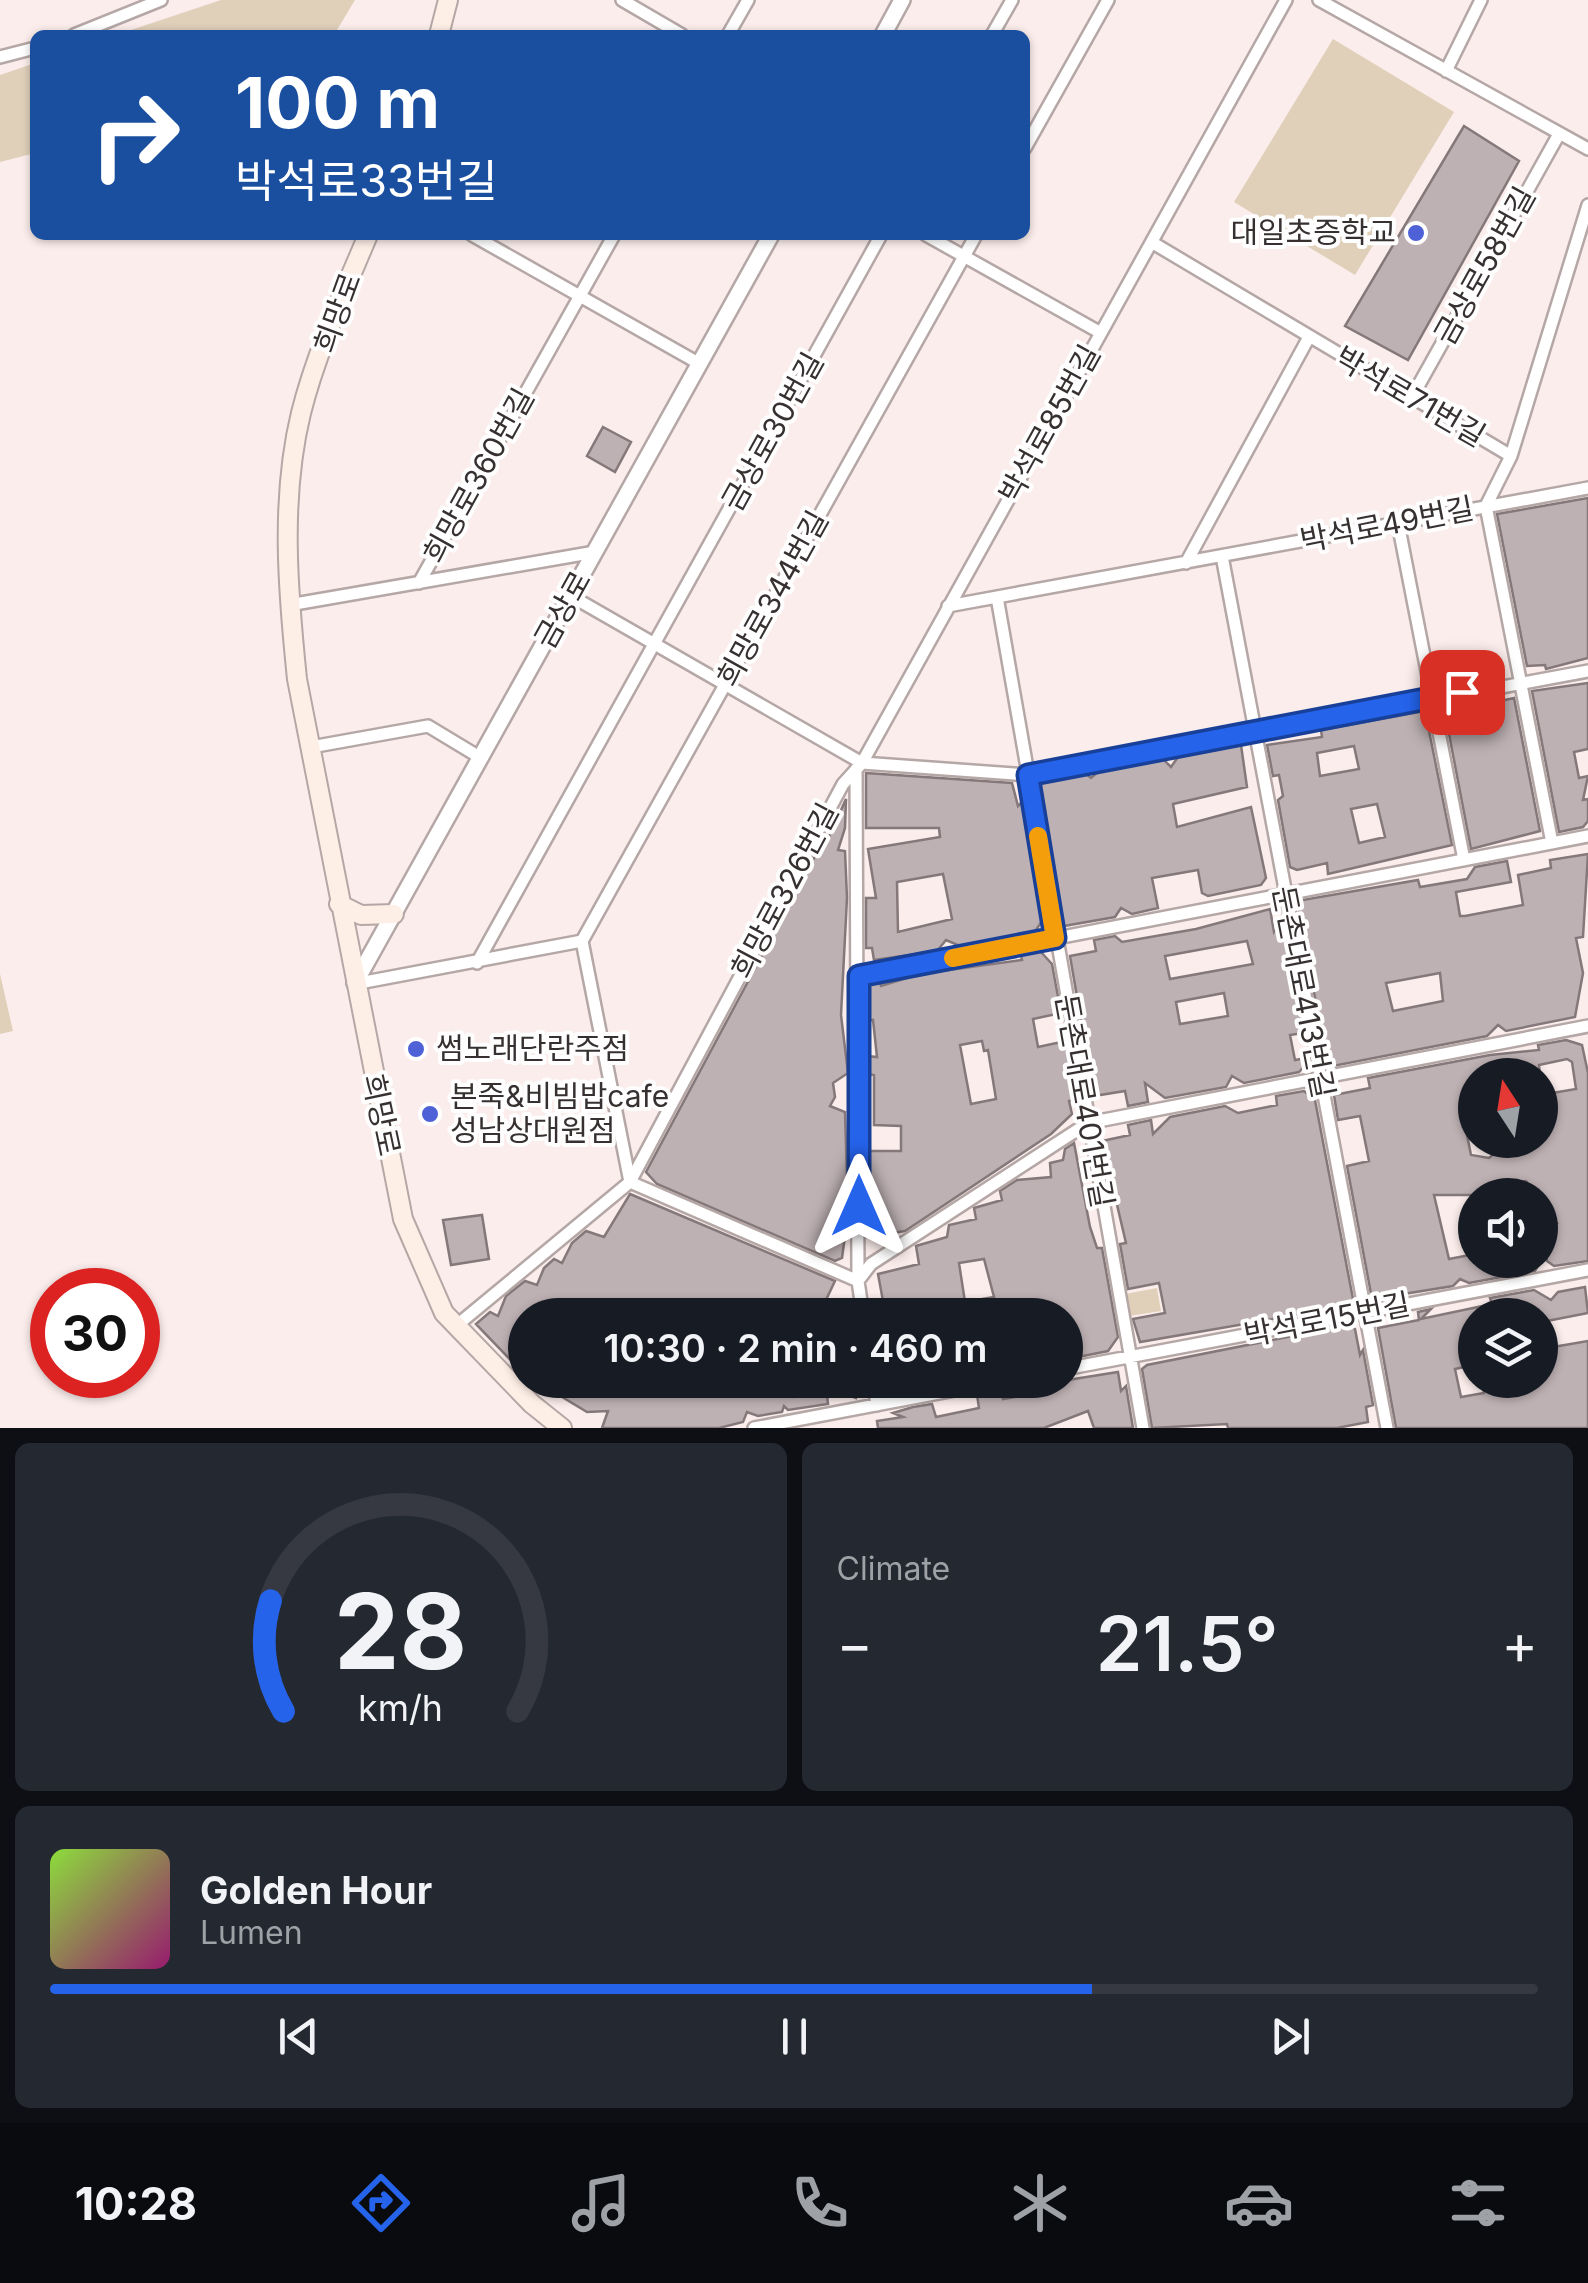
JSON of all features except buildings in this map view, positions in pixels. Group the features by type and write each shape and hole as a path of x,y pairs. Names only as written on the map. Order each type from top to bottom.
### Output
{"main road":[{"path":"440,30 448,0"},
{"name":"희망로","path":"366,240 301,410 289,494 289,605 310,747 403,1219 443,1309 532,1404 562,1428"},
{"path":"339,904 361,915 394,914"}],"street":[{"path":"86,30 161,0"},
{"path":"622,0 673,30"},
{"path":"731,30 748,0"},
{"path":"886,30 902,0"},
{"path":"995,30 1012,0"},
{"path":"1030,139 1108,0"},
{"name":"박석로85번길","path":"948,606 1286,0"},
{"path":"1320,0 1588,149"},
{"path":"1446,71 1481,0"},
{"path":"0,57 30,49"},
{"name":"금상로58번길","path":"1412,397 1559,134"},
{"name":"박석로71번길","path":"1486,506 1511,456 1588,204"},
{"path":"481,240 700,364"},
{"name":"희망로360번길","path":"419,583 611,240"},
{"name":"금상로","path":"354,984 767,240"},
{"name":"금상로30번길","path":"477,963 878,240"},
{"path":"935,240 1101,333"},
{"name":"희망로344번길","path":"582,942 973,240"},
{"path":"1152,243 1309,337 1186,562"},
{"name":"박석로71번길","path":"1309,337 1511,456"},
{"name":"박석로49번길","path":"948,606 1588,488"},
{"path":"1486,506 1552,843"},
{"path":"1398,524 1464,860"},
{"name":"희망로360번길","path":"289,605 595,552"},
{"name":"둔촌대로413번길","path":"1222,556 1388,1428"},
{"path":"571,596 859,766 1028,775 1588,672"},
{"name":"둔촌대로401번길","path":"997,597 1144,1428"},
{"name":"희망로326번길","path":"456,1326 630,1182 843,784 859,766 948,606"},
{"path":"310,747 428,726 481,758"},
{"path":"859,766 861,1298"},
{"path":"859,976 1588,836"},
{"path":"354,984 582,942 630,1182 858,1281"},
{"path":"858,1281 872,1264 1088,1123 1588,1026"},
{"name":"박석로15번길","path":"1083,1365 1588,1270"},
{"path":"875,1398 876,1405"},
{"path":"754,1428 913,1398"}],"shaded area":[{"path":"221,0 355,0 337,30 131,30"},
{"path":"1333,39 1454,112 1355,275 1234,202"},
{"path":"30,65 30,154 0,162 0,75"},
{"path":"0,974 13,1031 0,1034"},
{"path":"1157,1288 1161,1311 1129,1316 1125,1294"}],"slow traffic":[{"path":"953,958 1055,938 1038,836"}],"place":[{"name":"대일초증학교","path":"1416,233"},
{"name":"썸노래단란주점","path":"416,1049"},
{"name":"본죽&비빔밥cafe 성남상대원점","path":"430,1114"}],"route":[{"path":"859,1206 859,976 1055,938 1028,775 1462,692"}]}
